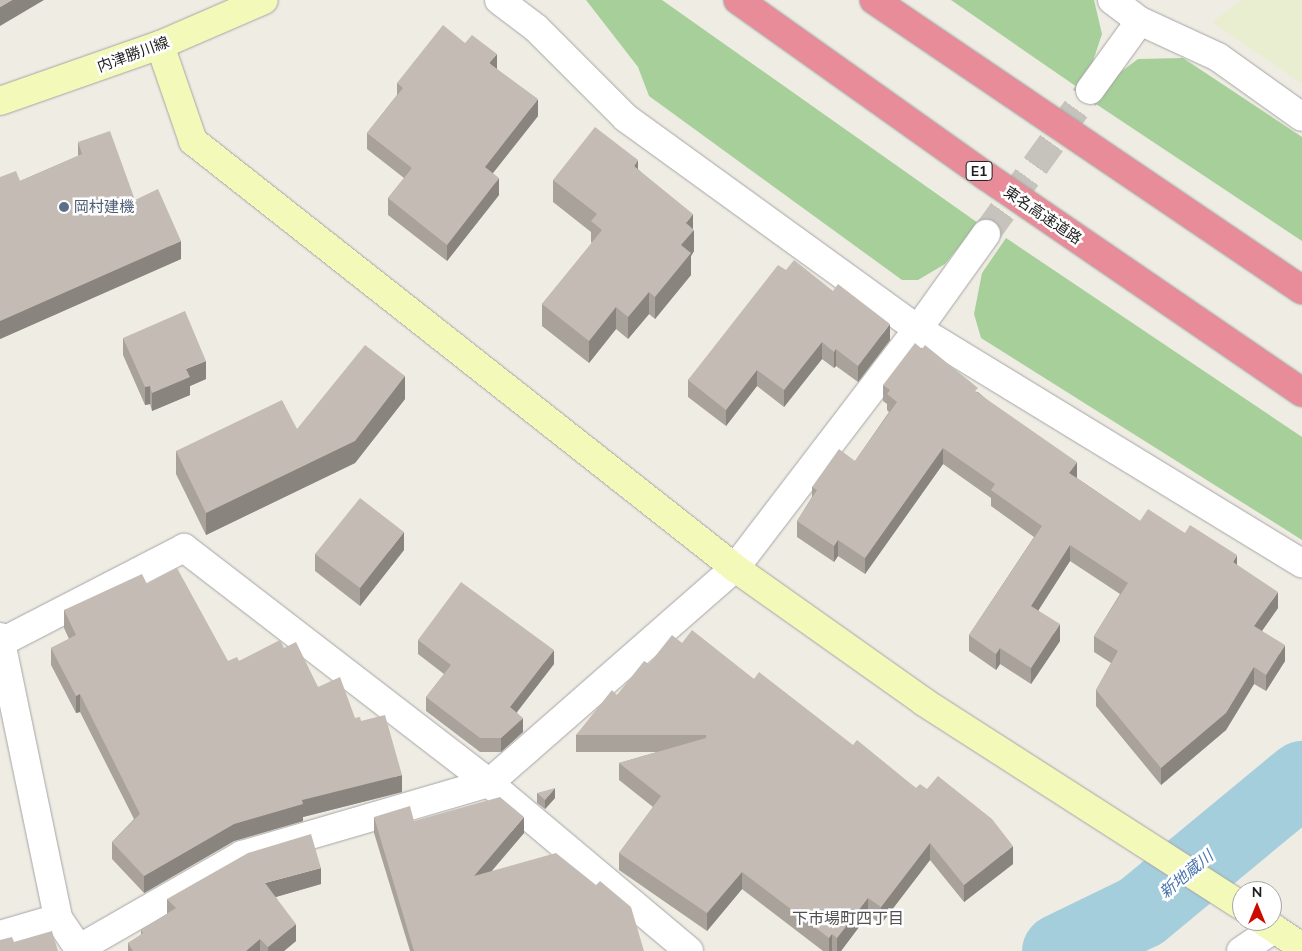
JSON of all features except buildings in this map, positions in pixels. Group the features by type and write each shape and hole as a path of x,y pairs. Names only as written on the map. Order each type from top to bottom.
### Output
{"highway":[{"name":"東名高速道路","path":"738,0 986,176 1302,392"},
{"path":"874,0 1302,290"}],"street":[{"name":"内津勝川線","path":"0,101 160,45 264,0"},
{"path":"499,0 536,28 626,118 918,329 1302,563"},
{"path":"1112,0 1140,21 1218,57 1302,117"},
{"path":"1090,90 1140,21"},
{"path":"160,45 193,141 735,568 924,702 1232,900"},
{"path":"689,951 489,783 184,548 0,641 58,918 80,950 242,855 489,783 735,568 918,329 986,234"},
{"path":"0,935 58,918"},
{"path":"1241,951 1262,931"},
{"path":"1277,931 1302,947"}],"green space":[{"path":"586,0 662,0 978,223 945,264 918,280 902,280 649,96 638,67"},
{"path":"951,0 1094,0 1102,34 1090,70 1077,87"},
{"path":"1242,0 1302,0 1302,84 1212,22"},
{"path":"1183,58 1302,137 1302,241 1096,104 1110,80 1138,59"},
{"path":"1006,238 1302,437 1302,540 981,338 974,314 982,273"}],"waterway":[{"name":"新地蔵川","path":"1059,951 1141,911 1302,778"}],"tunnel":[{"path":"986,234 1090,90"}],"place":[{"name":"岡村建機","path":"64,207"}],"district":[{"name":"下市場町四丁目","path":"848,918"}]}
